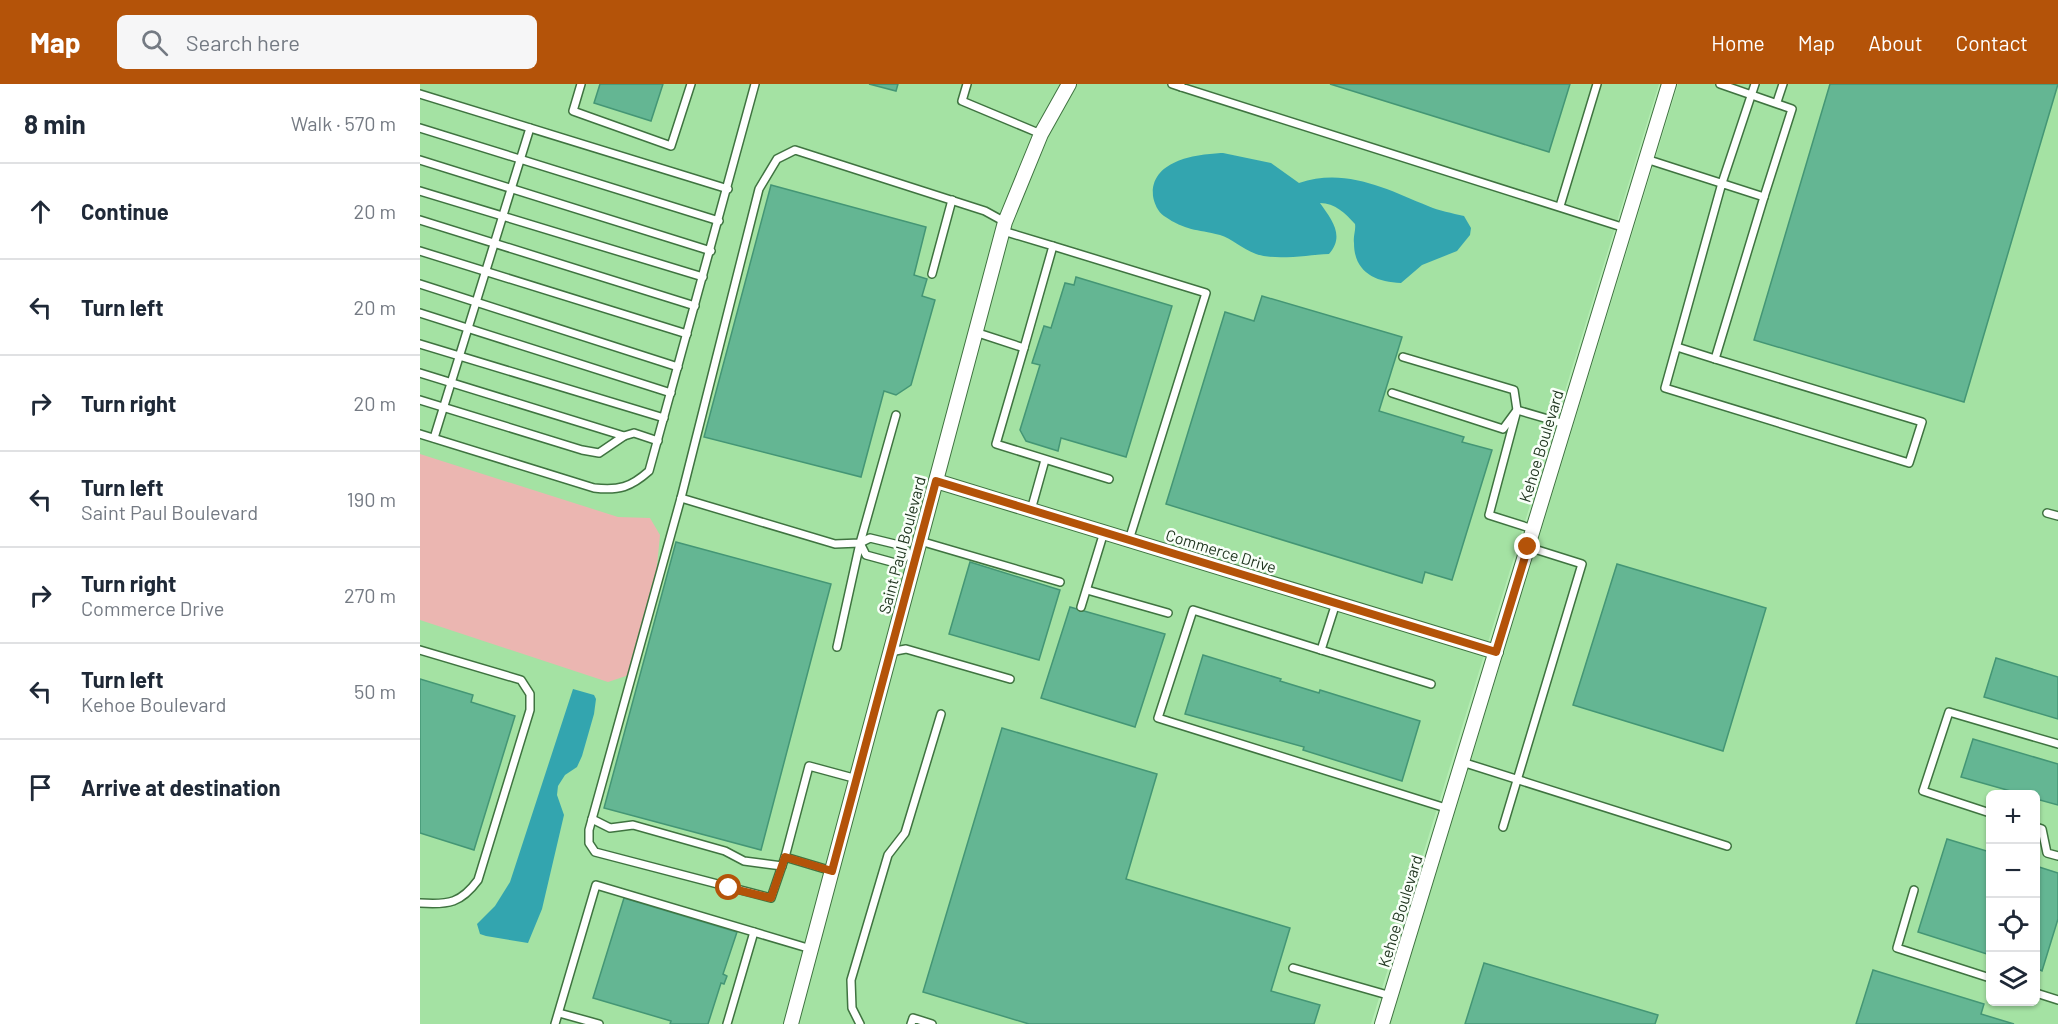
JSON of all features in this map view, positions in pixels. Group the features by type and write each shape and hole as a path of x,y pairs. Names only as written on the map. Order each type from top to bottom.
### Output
{"street":[{"name":"Saint Paul Boulevard","path":"791,1024 890,652 912,555 920,541 1004,226 1041,134 1069,84"},
{"name":"Kehoe Boulevard","path":"1382,1024 1669,84"},
{"name":"Commerce Drive","path":"936,481 1496,652"}],"lane":[{"path":"581,84 573,111 672,146 691,84"},
{"path":"420,434 594,488 616,491 634,484 649,471 755,84"},
{"path":"967,84 962,101 1041,134"},
{"path":"1172,84 1625,228"},
{"path":"1560,206 1597,84"},
{"path":"1715,359 1792,109 1720,84"},
{"path":"1677,347 1922,422 1910,463 1665,388 1722,183 1755,84"},
{"path":"1777,102 1783,84"},
{"path":"420,94 728,189"},
{"path":"434,438 530,128"},
{"path":"420,129 719,221"},
{"path":"857,779 809,766 785,857 771,898 595,852 590,843 592,819 681,498 759,189 777,159 795,150 985,211 1004,226 1053,246 1206,293 1129,540"},
{"path":"1646,159 1764,197"},
{"path":"420,160 711,250"},
{"path":"420,191 703,277"},
{"path":"932,274 952,200"},
{"path":"420,220 695,306"},
{"path":"1053,246 996,444 1109,479"},
{"path":"420,251 687,334"},
{"path":"420,284 678,367"},
{"path":"420,312 671,393"},
{"path":"975,332 1023,348"},
{"path":"420,344 664,418"},
{"path":"1403,357 1514,390 1517,410 1489,515 1533,529"},
{"path":"420,373 624,436"},
{"path":"1392,393 1503,429 1517,410"},
{"path":"420,400 582,450 599,453 624,436 634,433 658,441"},
{"path":"1517,410 1565,424"},
{"path":"837,647 860,543 896,415"},
{"path":"1031,510 1045,460"},
{"path":"681,498 835,544 860,543 870,538 903,546 912,555 899,564 866,555 860,543"},
{"path":"2047,513 2058,516"},
{"path":"1081,607 1104,532"},
{"path":"920,541 1060,582"},
{"path":"1503,827 1519,780 1582,564 1528,547"},
{"path":"1087,590 1168,614"},
{"path":"1321,650 1336,603"},
{"path":"1431,684 1193,610 1158,718 1449,809"},
{"path":"890,652 906,649 1010,679"},
{"path":"420,650 521,680 530,694 530,710 478,880 466,897 446,903 420,903"},
{"path":"1986,812 1923,790 1949,712 2058,744"},
{"path":"860,1024 852,1008 850,980 888,855 905,833 941,714"},
{"path":"1462,762 1727,846"},
{"path":"592,819 610,828 633,825 725,851 744,861 782,866"},
{"path":"2040,828 2047,853 2058,856"},
{"path":"785,857 832,871"},
{"path":"555,1024 596,885 811,949"},
{"path":"1914,890 1897,948 1986,977"},
{"path":"727,1024 754,932"},
{"path":"1293,968 1390,996"},
{"path":"2040,994 2058,1000"},
{"path":"559,1012 599,1024"},
{"path":"911,1024 913,1018 932,1024"}],"shaded area":[{"path":"420,84 1659,84 1371,1024 420,1024"},
{"path":"1678,84 2058,84 2058,1024 1390,1024"},
{"path":"420,454 618,517 650,518 660,535 655,587 629,675 608,682 420,620"}],"water":[{"path":"1223,153 1271,163 1299,183 1333,177 1381,187 1432,208 1464,216 1471,228 1470,235 1457,251 1422,265 1401,283 1375,278 1362,268 1355,253 1355,224 1330,205 1320,203 1335,228 1336,241 1329,254 1292,257 1256,254 1224,236 1185,227 1162,214 1153,196 1154,184 1159,174 1177,161"},
{"path":"573,689 594,695 596,699 594,714 577,767 565,775 558,786 557,795 564,815 542,909 528,943 480,934 477,924 495,906 510,882"}],"building":[{"path":"600,84 663,84 651,121 594,103"},
{"path":"869,84 898,84 896,91"},
{"path":"1330,84 1570,84 1549,152"},
{"path":"1830,84 2058,84 1964,402 1754,340"},
{"path":"771,185 926,227 914,275 927,279 922,296 935,300 911,385 896,395 884,391 861,477 704,437"},
{"path":"1076,277 1172,306 1126,457 1061,438 1058,451 1026,441 1020,430 1040,365 1032,363 1044,326 1051,328 1065,283 1074,285"},
{"path":"1262,296 1402,337 1379,411 1464,437 1462,442 1492,450 1452,580 1425,572 1422,583 1166,504 1225,312 1254,321"},
{"path":"676,542 831,584 761,850 604,808"},
{"path":"970,562 1060,590 1039,660 949,634"},
{"path":"1617,564 1766,608 1723,751 1573,705"},
{"path":"1070,607 1165,634 1135,727 1041,698"},
{"path":"1203,655 1319,693 1320,690 1420,721 1402,781 1303,750 1304,747 1185,714"},
{"path":"1996,658 2058,677 2058,719 1984,697"},
{"path":"420,679 473,695 471,702 515,716 474,850 420,833"},
{"path":"1002,728 1157,774 1126,879 1290,928 1271,991 1320,1005 1314,1024 1029,1024 923,992"},
{"path":"1973,739 2058,764 2058,805 2040,800 2040,790 2007,790 1961,777"},
{"path":"1947,839 1986,851 1986,954 1918,932"},
{"path":"2040,867 2058,873 2058,919 2042,971 2040,970"},
{"path":"624,898 737,932 723,974 727,976 724,984 721,983 708,1024 670,1024 671,1021 593,998"},
{"path":"1484,963 1658,1015 1655,1024 1465,1024"},
{"path":"1873,970 1984,1004 1981,1014 2014,1024 1856,1024"}],"route":[{"path":"729,888 771,898 785,857 832,871 936,481 1496,652 1528,547"}]}
